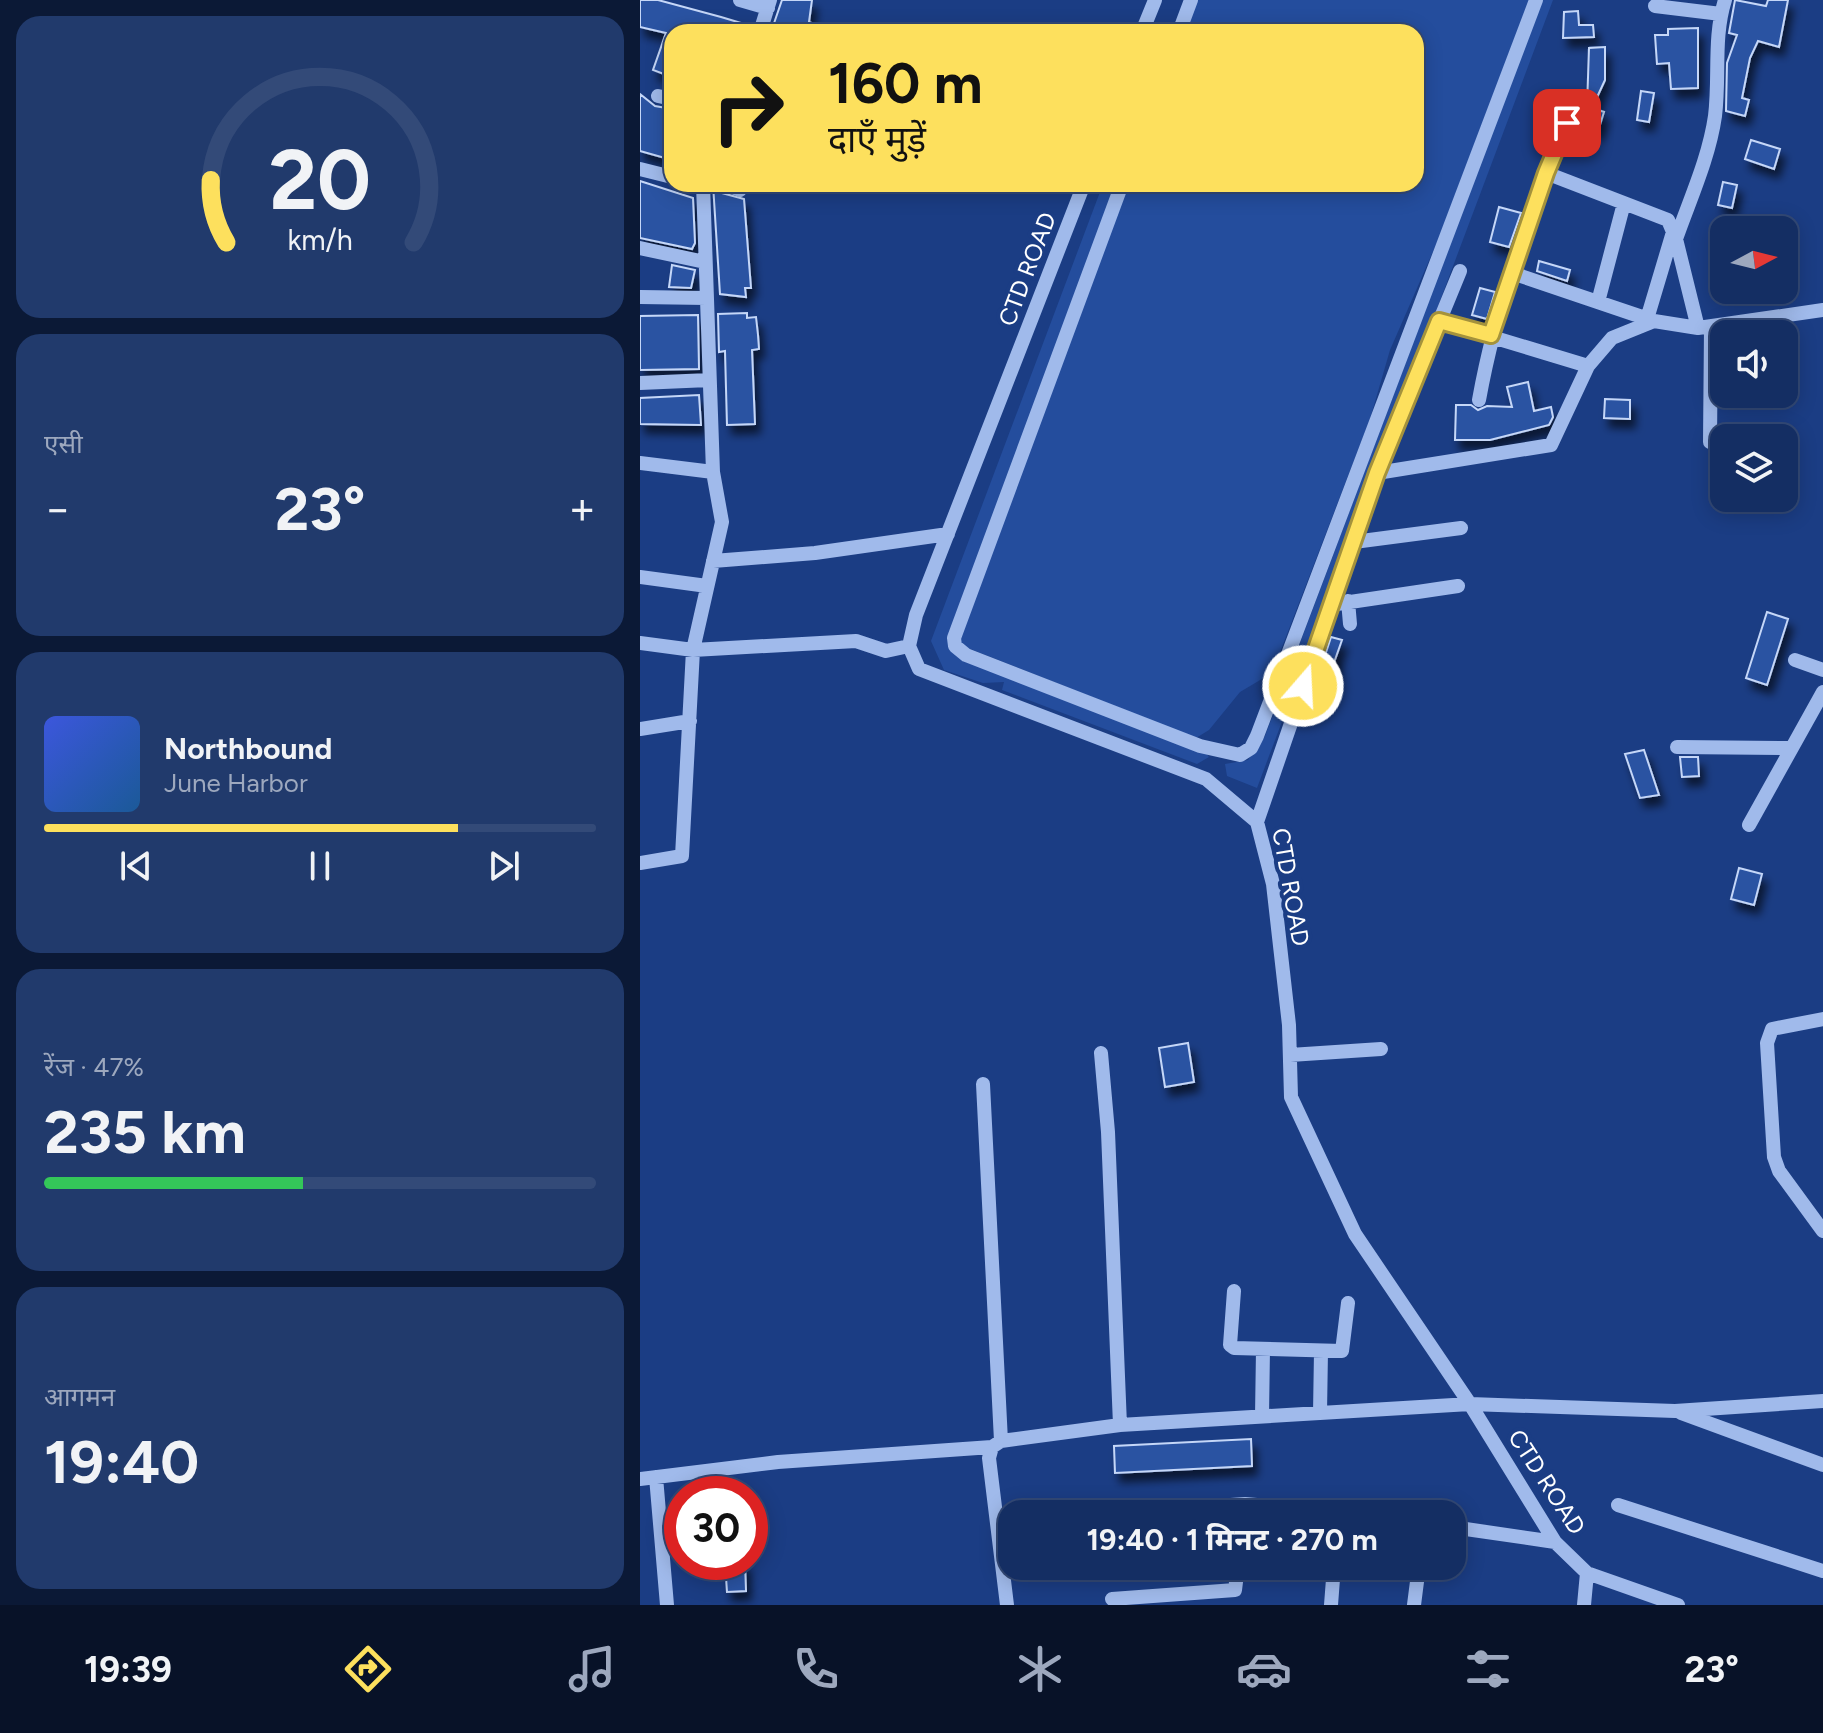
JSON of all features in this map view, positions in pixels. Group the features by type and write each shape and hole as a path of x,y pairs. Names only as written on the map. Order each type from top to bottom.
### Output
{"street":[{"path":"740,0 769,4 763,24"},
{"path":"1145,24 1155,0"},
{"path":"1182,24 1191,0"},
{"path":"1119,192 954,638 955,646 966,655 1218,757 1246,752 1257,736 1536,0"},
{"path":"1377,473 1551,445 1588,366 1612,338 1650,320 1674,236 1711,137 1723,7 1655,6"},
{"path":"1479,400 1491,335 1546,173 1567,123"},
{"path":"640,169 664,175"},
{"path":"1546,173 1668,220 1710,355"},
{"path":"640,863 682,856 693,650 722,522 713,472 702,192"},
{"name":"CTD ROAD","path":"1081,192 916,615 909,646 919,669 1206,779 1257,822 1273,884 1290,1055 1291,1097 1355,1234 1470,1404 1555,1542 1587,1573 1678,1605"},
{"path":"1598,302 1624,203"},
{"path":"640,248 705,262"},
{"path":"1257,822 1377,473 1460,271"},
{"path":"1512,273 1650,320 1704,328 1823,310"},
{"path":"640,297 706,298"},
{"path":"1439,321 1588,366"},
{"path":"640,383 709,380"},
{"path":"640,463 713,472"},
{"path":"1354,542 1461,528"},
{"path":"713,561 815,553 948,534"},
{"path":"640,577 707,586"},
{"path":"1330,605 1458,586"},
{"path":"1348,601 1350,624"},
{"path":"640,643 693,650 856,641 886,651 909,646"},
{"path":"1795,660 1823,670"},
{"path":"1749,825 1786,761 1789,748 1823,692"},
{"path":"640,729 690,721"},
{"path":"1677,747 1789,748"},
{"path":"1823,1019 1772,1029 1767,1043 1774,1157 1779,1171 1823,1231"},
{"path":"1290,1055 1381,1049"},
{"path":"1101,1053 1108,1132 1120,1425"},
{"path":"983,1084 996,1444 989,1458 1007,1605"},
{"path":"1234,1291 1230,1345 1263,1349 1339,1352 1343,1348 1348,1303"},
{"path":"1262,1416 1263,1349"},
{"path":"1320,1413 1321,1351"},
{"path":"640,1479 778,1462 996,1444 1120,1425 1470,1404 1675,1411 1823,1401"},
{"path":"1675,1411 1823,1465"},
{"path":"656,1477 667,1605"},
{"path":"1618,1505 1823,1571"},
{"path":"1466,1529 1555,1542"},
{"path":"1584,1605 1587,1573"},
{"path":"1112,1599 1235,1590 1236,1580"},
{"path":"1331,1605 1333,1580"},
{"path":"1414,1605 1417,1580"}],"shaded area":[{"path":"1197,0 1529,0 1438,240 1390,350 1370,419 1272,673 1240,692 1209,730 1196,738 960,645 960,622 1124,192 1424,192 1424,24 1188,24"},
{"path":"1542,0 1553,0 1257,788 1227,776 1225,764 1248,760 1265,736"},
{"path":"1100,192 1116,192 951,641 1206,753 1209,757 1197,764 1002,690 1004,682 983,683 944,670 931,641"}],"building":[{"path":"640,0 658,0 744,24 664,24 664,33 640,27"},
{"path":"782,0 812,0 809,22 814,24 774,24"},
{"path":"1735,0 1766,6 1768,0 1788,0 1779,47 1758,41 1750,58 1742,98 1749,100 1745,116 1726,111 1727,63 1737,35 1729,33"},
{"path":"1578,11 1579,25 1593,25 1594,37 1563,38 1564,12"},
{"path":"1698,28 1698,88 1671,89 1669,63 1657,64 1655,35 1668,35 1668,29"},
{"path":"664,39 664,74 653,70"},
{"path":"1605,47 1605,80 1592,108 1604,112 1598,131 1577,124 1584,105 1587,107 1589,48"},
{"path":"1641,91 1654,93 1649,122 1637,120"},
{"path":"640,94 655,106 664,108 664,158 640,151"},
{"path":"1751,140 1780,149 1774,169 1745,159"},
{"path":"640,181 664,189 664,192 693,198 695,243 692,249 640,238"},
{"path":"1723,182 1737,185 1732,208 1718,205"},
{"path":"714,192 744,199 751,288 745,288 746,297 720,294"},
{"path":"1499,207 1521,213 1509,247 1490,242"},
{"path":"1539,261 1570,270 1567,281 1537,271"},
{"path":"672,265 695,270 691,288 669,287"},
{"path":"1480,288 1495,292 1487,319 1472,315"},
{"path":"747,313 747,318 756,317 758,335 759,349 752,350 755,424 727,425 725,351 719,352 718,314"},
{"path":"698,315 699,369 640,370 640,316"},
{"path":"1528,382 1534,411 1551,407 1553,417 1549,425 1490,440 1455,440 1456,405 1471,405 1478,410 1487,406 1512,407 1507,387"},
{"path":"699,395 701,425 640,424 640,398"},
{"path":"1605,399 1630,400 1630,419 1604,418"},
{"path":"1767,612 1788,619 1767,685 1746,678"},
{"path":"1331,637 1342,640 1331,671 1321,668"},
{"path":"1644,750 1659,795 1640,798 1625,754"},
{"path":"1680,757 1698,757 1699,776 1682,777"},
{"path":"1739,868 1762,874 1754,905 1731,899"},
{"path":"1188,1043 1194,1082 1165,1087 1159,1048"},
{"path":"1251,1439 1252,1466 1115,1473 1114,1446"},
{"path":"726,1580 746,1580 746,1591 727,1592"}],"route":[{"path":"1303,686 1377,473 1439,321 1491,335 1546,173 1567,123"}]}
